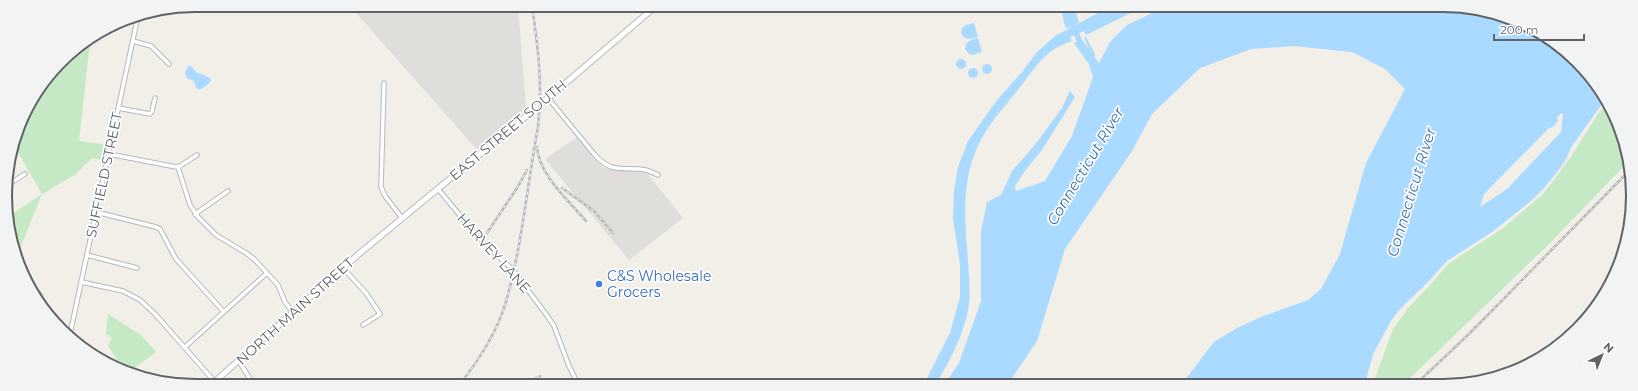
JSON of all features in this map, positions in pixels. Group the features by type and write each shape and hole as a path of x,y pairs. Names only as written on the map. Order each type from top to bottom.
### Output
{"main road":[{"name":"EAST STREET SOUTH","path":"360,253 548,98 649,12"},
{"name":"NORTH MAIN STREET","path":"219,379 360,253"}],"street":[{"name":"SUFFIELD STREET","path":"71,329 137,22"},
{"path":"133,41 151,46 169,64"},
{"path":"384,83 381,187 385,196 402,218"},
{"path":"118,108 149,114 155,98"},
{"path":"548,98 601,161 618,169 640,169 658,175"},
{"path":"109,154 165,166 178,167 197,155"},
{"path":"178,167 190,205 195,214 214,234 249,254 278,285 284,302 293,313"},
{"path":"12,182 25,174"},
{"name":"HARVEY LANE","path":"438,189 476,234 512,268 548,317 554,326 567,362 576,379"},
{"path":"195,214 228,191"},
{"path":"96,212 160,229 176,259 223,311"},
{"path":"87,255 138,268"},
{"path":"344,268 366,293 380,314 363,325"},
{"path":"184,347 266,273"},
{"path":"81,282 123,291 134,296 146,305 211,379"},
{"path":"239,361 250,379"}],"shaded area":[{"path":"355,12 519,12 526,109 479,152"},
{"path":"577,137 603,167 616,171 646,172 683,218 629,260 545,159"}],"green space":[{"path":"91,45 79,141 107,145 102,160 92,158 76,174 42,194 17,151 26,125 43,94 66,66"},
{"path":"1603,108 1612,125 1620,148 1623,167 1550,243 1409,379 1375,379 1393,329 1409,307 1448,264 1502,229 1543,194 1571,157 1599,112"},
{"path":"42,194 20,249 18,243 13,213"},
{"path":"38,288 45,295 42,296"},
{"path":"108,314 142,336 156,352 134,368 125,365 119,362 108,346 112,338 106,334"}],"water":[{"path":"1062,12 1076,12 1079,23 1072,26 1071,25 1070,28 1069,26 1067,29"},
{"path":"1100,12 1133,12 1086,35 1084,31 1070,37 1072,41 1050,52 1037,65 990,125 981,140 972,161 966,190 965,219 970,292 966,320 956,348 939,379 927,379 950,333 960,297 960,264 953,219 954,191 958,167 968,141 997,100 1022,72 1037,52 1055,36"},
{"name":"Connecticut River","path":"1154,12 1455,12 1490,18 1513,26 1544,43 1572,66 1588,84 1601,105 1572,146 1564,163 1545,187 1531,201 1492,232 1447,261 1400,309 1391,321 1373,354 1366,379 1186,379 1214,342 1237,328 1261,317 1308,300 1321,289 1340,254 1366,163 1405,89 1385,69 1352,52 1294,46 1251,49 1200,68 1152,114 1132,151 1065,249 1037,341 1011,379 948,379 959,363 981,301 981,232 987,202 1001,195 1012,171 1034,146 1062,108 1070,91 1075,97 1042,150 1027,168 1015,186 1016,191 1045,181 1072,136 1093,77 1089,64 1074,43 1081,39 1090,50 1084,38 1086,37 1095,54 1095,58 1099,63 1110,42 1127,25","holes":["1561,113 1563,114 1561,132 1507,189 1480,207 1484,194 1549,128 1553,127 1558,121 1557,118"]},
{"path":"974,23 978,37 971,39 964,37 961,33 962,28 966,25"},
{"path":"978,38 982,52 973,55 969,54 965,49 966,44 969,41"},
{"path":"959,59 963,59 965,60 965,68 959,69 956,66 956,62"},
{"path":"985,64 989,64 991,65 991,73 985,74 982,71 982,67"},
{"path":"190,65 197,73 211,79 211,81 203,88 197,89 194,81 188,79 185,74"},
{"path":"971,68 975,68 977,69 977,77 971,78 968,75 968,71"}],"waterway":[{"path":"1067,12 1082,47"}],"railway":[{"path":"464,379 474,366 497,326 505,305 516,261 538,127 540,81 533,12"},
{"path":"537,147 539,157 549,177 563,196 586,221"},
{"path":"487,233 517,188 527,170"},
{"path":"1421,379 1469,334 1625,175"},
{"path":"562,188 594,211 613,233"},
{"path":"535,379 540,376"}],"place":[{"name":"C&S Wholesale Grocers","path":"599,284"}]}
